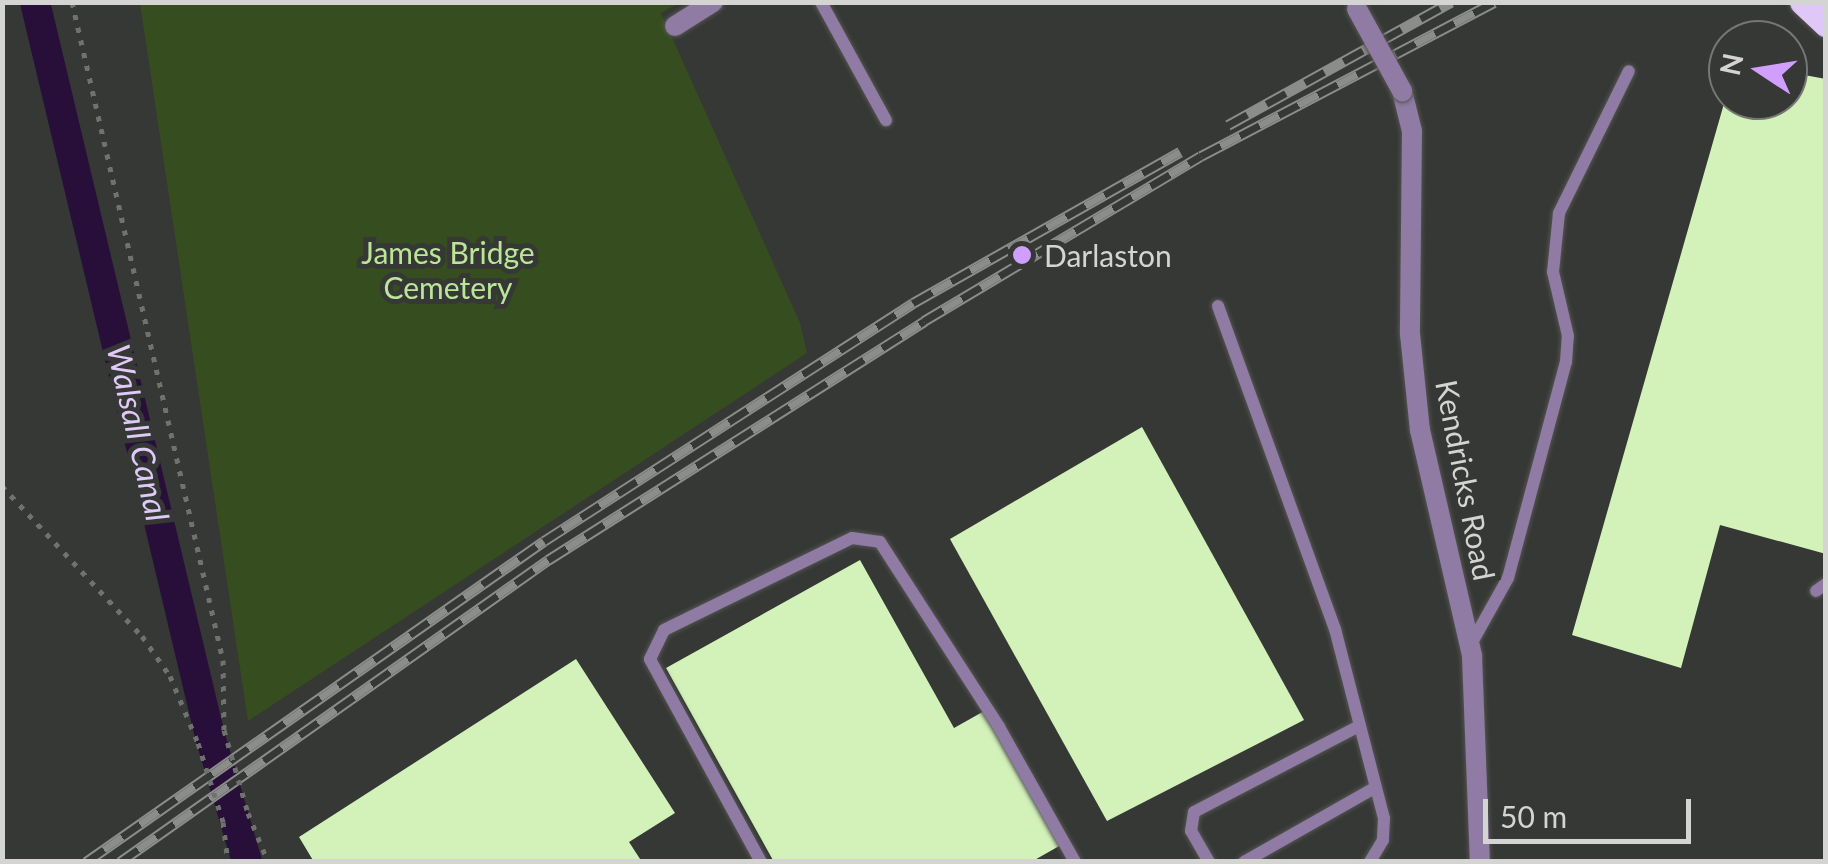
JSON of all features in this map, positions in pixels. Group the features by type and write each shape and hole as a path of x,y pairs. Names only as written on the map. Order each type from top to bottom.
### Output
{"main road":[{"path":"1802,2 1826,24"}],"street":[{"path":"675,26 713,2"},
{"name":"Kendricks Road","path":"1356,6 1402,90 1412,131 1410,334 1420,430 1470,646 1480,862"}],"lane":[{"path":"821,2 886,120"},
{"path":"1470,646 1508,578 1566,362 1568,336 1553,272 1559,213 1629,71"},
{"path":"1218,306 1335,628 1383,840 1370,862"},
{"path":"761,862 650,659 664,630 852,538 880,542 1000,726 1074,862"},
{"path":"1209,862 1191,831 1194,812 1357,727"},
{"path":"1244,862 1374,788"}],"path":[{"path":"72,2 223,660 224,730 248,812 268,862"},
{"path":"2,486 142,636 170,676 198,743 223,822 228,862"}],"green space":[{"name":"James Bridge Cemetery","path":"140,3 679,3 661,13 800,323 807,353 248,721"}],"building":[{"path":"1808,76 1826,79 1826,554 1720,525 1681,668 1572,635 1719,120 1808,120"},
{"path":"1142,427 1304,720 1107,821 950,539"},
{"path":"860,560 954,728 986,710 1061,845 1031,862 774,862 666,668"},
{"path":"576,659 675,813 629,842 642,862 314,862 299,837"}],"waterway":[{"name":"Walsall Canal","path":"35,2 210,736 247,862"}],"railway":[{"path":"1228,125 1451,2"},
{"path":"120,862 548,560 924,321 1201,156 1494,2"},
{"path":"86,862 544,541 913,303 1180,152"}],"place":[{"name":"Darlaston","path":"1022,255"}]}
